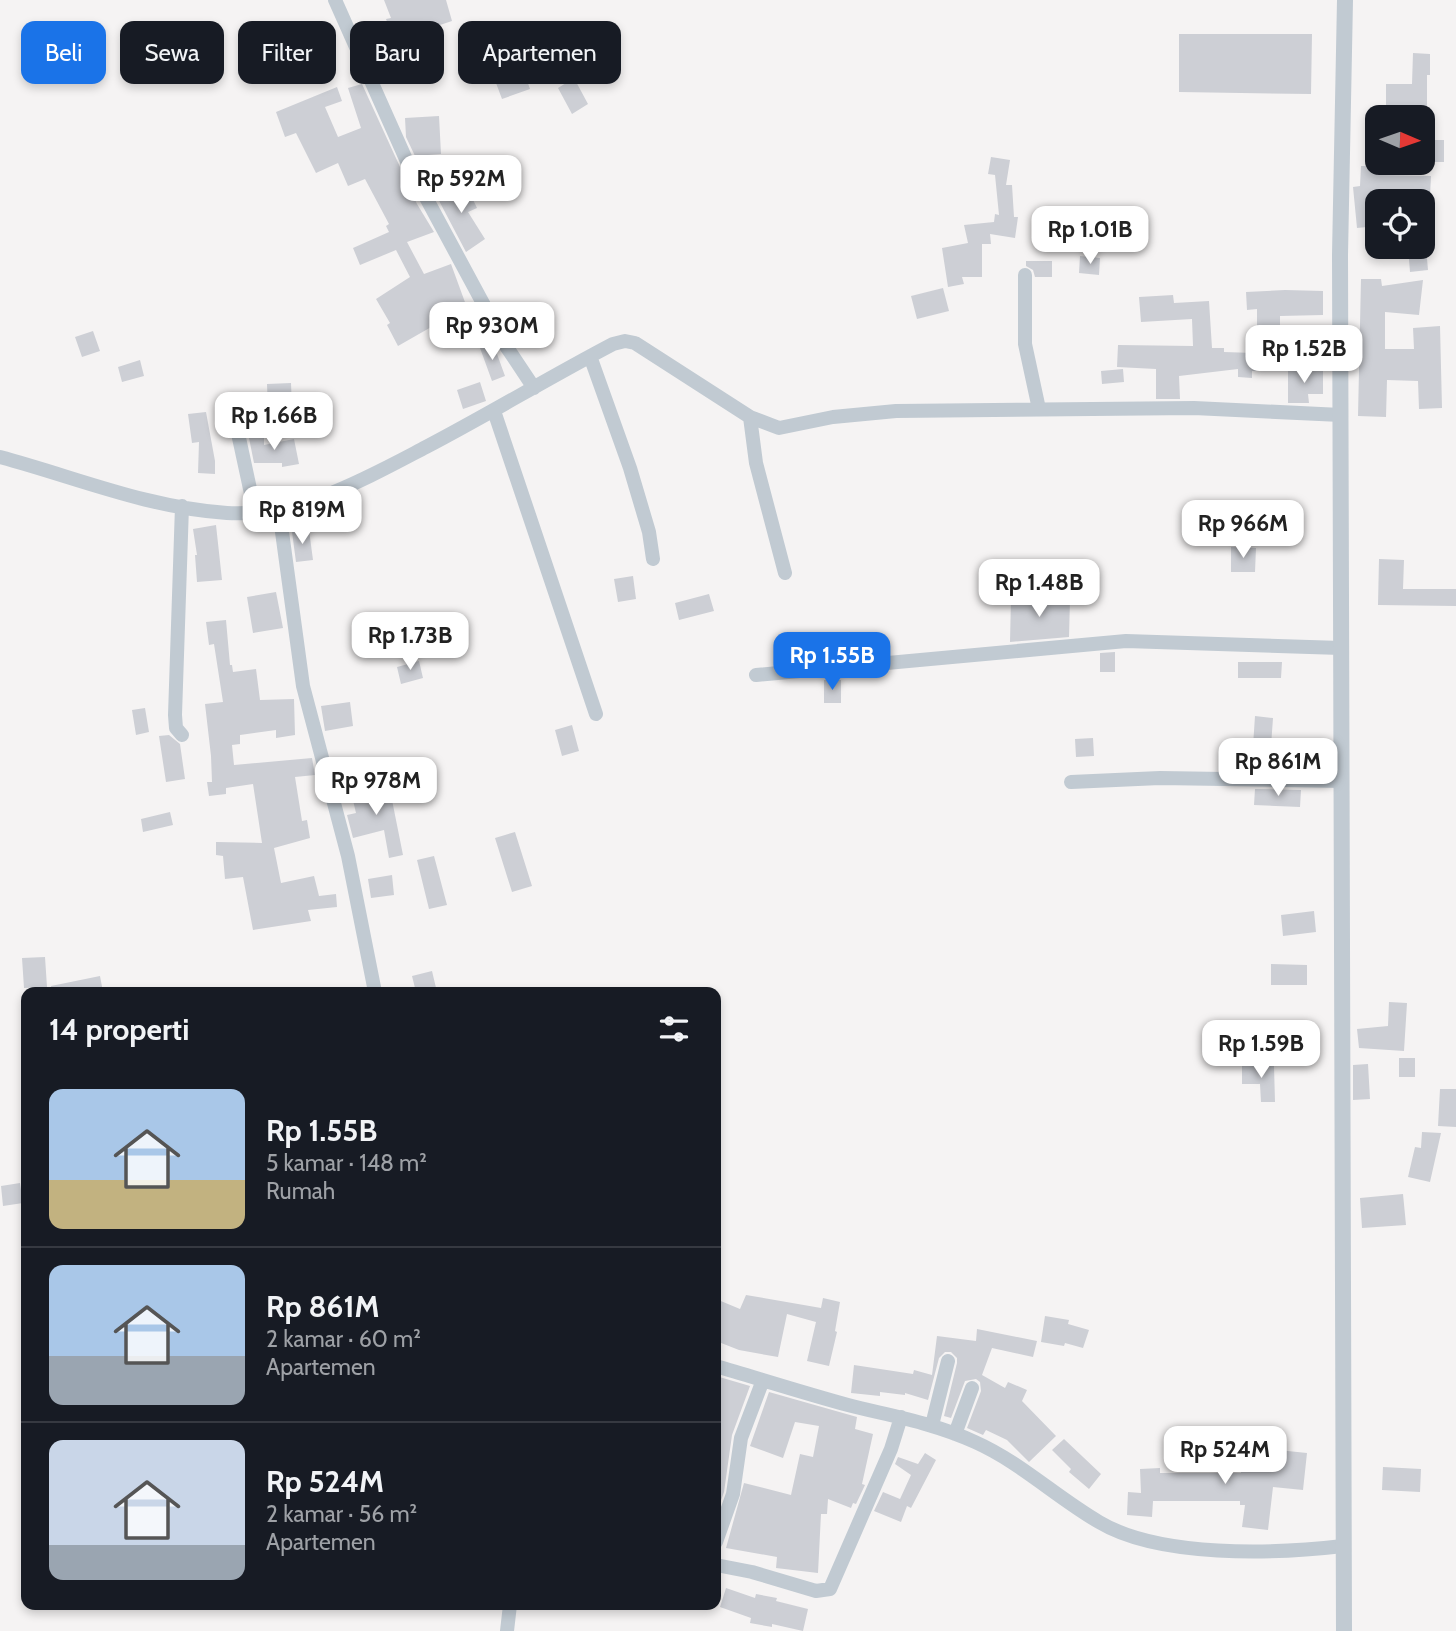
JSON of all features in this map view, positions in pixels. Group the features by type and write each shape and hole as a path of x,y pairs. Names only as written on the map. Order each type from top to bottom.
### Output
{"street":[{"path":"335,0 409,166 506,346 534,388"},
{"path":"1343,1631 1340,415 1345,0"},
{"path":"1025,275 1024,344 1039,408"},
{"path":"0,457 105,489 182,506 225,513 279,510 355,484 494,411 590,356 625,341 635,343 750,417 771,427 873,412 1039,408 1239,408 1340,415"},
{"path":"590,356 630,468 649,532 653,559"},
{"path":"494,411 596,714"},
{"path":"750,417 756,463 785,573"},
{"path":"236,424 255,512"},
{"path":"181,735 176,728 175,715 182,506"},
{"path":"279,510 303,687 348,856 374,987"},
{"path":"756,675 1126,642 1341,648"},
{"path":"1071,782 1160,778 1342,781"},
{"path":"932,1425 948,1361"},
{"path":"721,1367 932,1425 955,1434 1011,1460 1100,1522 1146,1541 1222,1550 1325,1549 1343,1546"},
{"path":"721,1528 733,1494 741,1438 763,1380"},
{"path":"955,1434 972,1388"},
{"path":"721,1566 816,1591 830,1588 891,1449 901,1417"},
{"path":"506,1631 509,1610"}],"building":[{"path":"384,0 446,0 452,21 444,24 444,21 387,21 391,18"},
{"path":"1179,34 1312,34 1311,94 1179,92"},
{"path":"1413,53 1430,54 1427,105 1386,105 1386,84 1412,84"},
{"path":"362,84 417,204 434,232 407,242 424,274 451,264 466,305 461,307 473,334 448,348 433,326 398,346 387,325 390,323 376,299 410,277 396,250 360,265 353,248 389,232 386,226 389,224 365,179 348,186 338,163 316,173 296,133 285,137 276,112 337,87 342,101 325,107 338,137 361,128 348,88"},
{"path":"496,84 528,84 530,89 502,99"},
{"path":"564,84 577,84 588,104 572,114 558,88"},
{"path":"439,116 441,154 415,156 406,137 405,118"},
{"path":"1435,140 1444,140 1444,162 1435,162"},
{"path":"991,157 1010,160 1006,185 1012,185 1014,217 1018,217 1015,238 990,234 991,244 982,244 982,277 962,277 964,284 948,287 942,248 968,243 964,225 994,222 995,214 999,215 995,175 988,174"},
{"path":"1361,166 1365,166 1365,175 1431,176 1430,189 1365,189 1365,227 1357,228 1353,187 1360,186"},
{"path":"464,181 477,208 468,212 485,239 466,252 436,195"},
{"path":"1080,256 1100,258 1099,275 1079,273"},
{"path":"1409,259 1427,259 1428,270 1410,272"},
{"path":"1026,261 1052,261 1052,277 1035,277 1033,270 1026,266"},
{"path":"1361,279 1381,279 1382,286 1423,280 1419,315 1385,312 1385,349 1414,349 1413,328 1440,326 1442,408 1419,409 1418,381 1387,380 1386,417 1358,416"},
{"path":"943,288 949,311 917,319 911,296"},
{"path":"1323,291 1323,315 1280,316 1280,371 1252,371 1252,378 1238,377 1238,369 1179,376 1180,399 1156,399 1156,369 1117,367 1118,345 1193,346 1192,319 1141,322 1139,297 1173,295 1174,303 1209,301 1212,348 1224,348 1224,352 1254,353 1254,344 1257,344 1257,309 1247,310 1246,292"},
{"path":"93,331 100,351 82,357 75,337"},
{"path":"493,343 505,376 492,381 480,348"},
{"path":"140,360 144,376 122,382 118,367"},
{"path":"1123,369 1124,382 1102,384 1101,371"},
{"path":"1323,370 1323,394 1308,394 1309,403 1288,403 1288,371"},
{"path":"480,382 486,401 463,409 457,390"},
{"path":"291,383 292,408 268,410 267,384"},
{"path":"206,412 215,474 198,473 199,442 192,443 188,414"},
{"path":"249,438 264,438 264,445 294,439 299,464 282,467 282,463 254,463"},
{"path":"216,525 222,580 197,582 193,529"},
{"path":"309,530 313,560 296,562 292,532"},
{"path":"1231,547 1256,548 1255,572 1231,572"},
{"path":"1379,559 1404,560 1403,589 1456,589 1456,606 1378,605"},
{"path":"633,576 636,599 618,602 614,579"},
{"path":"276,592 283,628 253,633 247,597"},
{"path":"709,594 714,611 679,620 675,603"},
{"path":"1011,598 1070,599 1069,637 1010,642"},
{"path":"434,619 440,638 419,644 414,624"},
{"path":"226,620 233,672 256,669 260,700 294,699 295,735 276,738 276,730 240,735 240,744 232,745 234,765 312,758 315,775 295,777 302,821 307,820 310,838 274,848 281,883 314,876 319,896 336,894 337,907 308,910 311,921 253,930 243,877 225,879 223,856 216,855 216,842 262,843 253,784 226,788 226,794 209,796 207,782 212,782 211,756 205,704 223,702 214,644 209,645 206,622"},
{"path":"1115,652 1115,672 1100,672 1100,653"},
{"path":"419,661 423,678 401,684 397,667"},
{"path":"1238,662 1282,662 1281,678 1238,678"},
{"path":"824,680 841,680 841,703 824,703"},
{"path":"350,702 353,726 325,731 321,706"},
{"path":"145,708 149,732 136,735 132,710"},
{"path":"1255,716 1273,718 1271,746 1309,745 1308,767 1302,767 1302,771 1256,770 1256,763 1237,764 1236,746 1253,746"},
{"path":"572,725 579,751 562,756 555,730"},
{"path":"169,735 180,744 185,779 166,782 159,736"},
{"path":"1093,738 1094,756 1076,757 1075,739"},
{"path":"389,785 403,855 389,858 384,830 353,838 347,815 356,813 351,792"},
{"path":"1255,789 1301,790 1300,807 1254,805"},
{"path":"170,812 173,825 143,832 141,819"},
{"path":"515,832 532,886 512,892 495,838"},
{"path":"434,856 447,905 429,909 417,860"},
{"path":"392,875 394,895 371,898 368,879"},
{"path":"1314,911 1316,932 1283,936 1281,915"},
{"path":"45,957 47,987 24,987 22,958"},
{"path":"1271,964 1307,965 1307,985 1271,985"},
{"path":"432,971 436,987 415,987 412,976"},
{"path":"100,976 102,987 51,987"},
{"path":"1389,1002 1407,1003 1404,1051 1359,1048 1357,1029 1388,1026"},
{"path":"1399,1058 1415,1058 1415,1077 1399,1077"},
{"path":"1368,1064 1370,1099 1353,1100 1353,1065"},
{"path":"1242,1065 1274,1066 1275,1102 1261,1102 1260,1084 1242,1084"},
{"path":"1440,1089 1456,1089 1456,1127 1438,1126"},
{"path":"1422,1132 1441,1133 1430,1182 1408,1177 1415,1147 1421,1148"},
{"path":"20,1183 21,1203 3,1206 1,1186"},
{"path":"1403,1194 1406,1225 1362,1228 1360,1198"},
{"path":"746,1295 821,1308 823,1298 840,1302 837,1332 829,1366 807,1361 816,1322 787,1314 778,1357 739,1350 721,1343 721,1301 740,1309"},
{"path":"1045,1316 1069,1320 1068,1324 1089,1330 1083,1348 1065,1343 1064,1346 1041,1342"},
{"path":"977,1329 1037,1341 1033,1357 992,1348 982,1375 1005,1388 1008,1382 1027,1390 1022,1401 1056,1436 1029,1462 1007,1440 986,1430 983,1435 967,1428 981,1391 980,1382 976,1379 965,1381 951,1418 944,1416 957,1363 957,1358 951,1352 945,1352 939,1358 928,1400 905,1393 880,1392 880,1396 851,1393 854,1365 913,1374 914,1370 932,1375 937,1336 976,1341"},
{"path":"721,1377 750,1386 732,1435 721,1501"},
{"path":"769,1392 857,1417 855,1429 873,1434 862,1484 865,1485 856,1504 853,1503 851,1508 828,1499 827,1514 821,1514 818,1573 776,1568 777,1557 726,1548 744,1483 791,1495 800,1454 813,1457 819,1426 795,1422 783,1458 750,1446"},
{"path":"1064,1439 1101,1474 1089,1489 1069,1472 1071,1469 1052,1450"},
{"path":"1278,1450 1307,1453 1303,1490 1273,1487 1268,1530 1242,1527 1245,1505 1240,1505 1240,1501 1153,1501 1152,1517 1127,1515 1128,1492 1141,1493 1140,1469 1160,1468 1160,1473 1241,1473 1242,1455 1277,1456"},
{"path":"925,1453 936,1460 911,1508 907,1506 901,1522 874,1511 883,1492 900,1499 911,1475 895,1464 898,1457 918,1464"},
{"path":"1383,1467 1421,1469 1420,1492 1382,1490"},
{"path":"726,1588 755,1598 756,1594 777,1598 776,1601 808,1609 803,1631 772,1624 772,1627 750,1623 751,1618 721,1607"}]}
